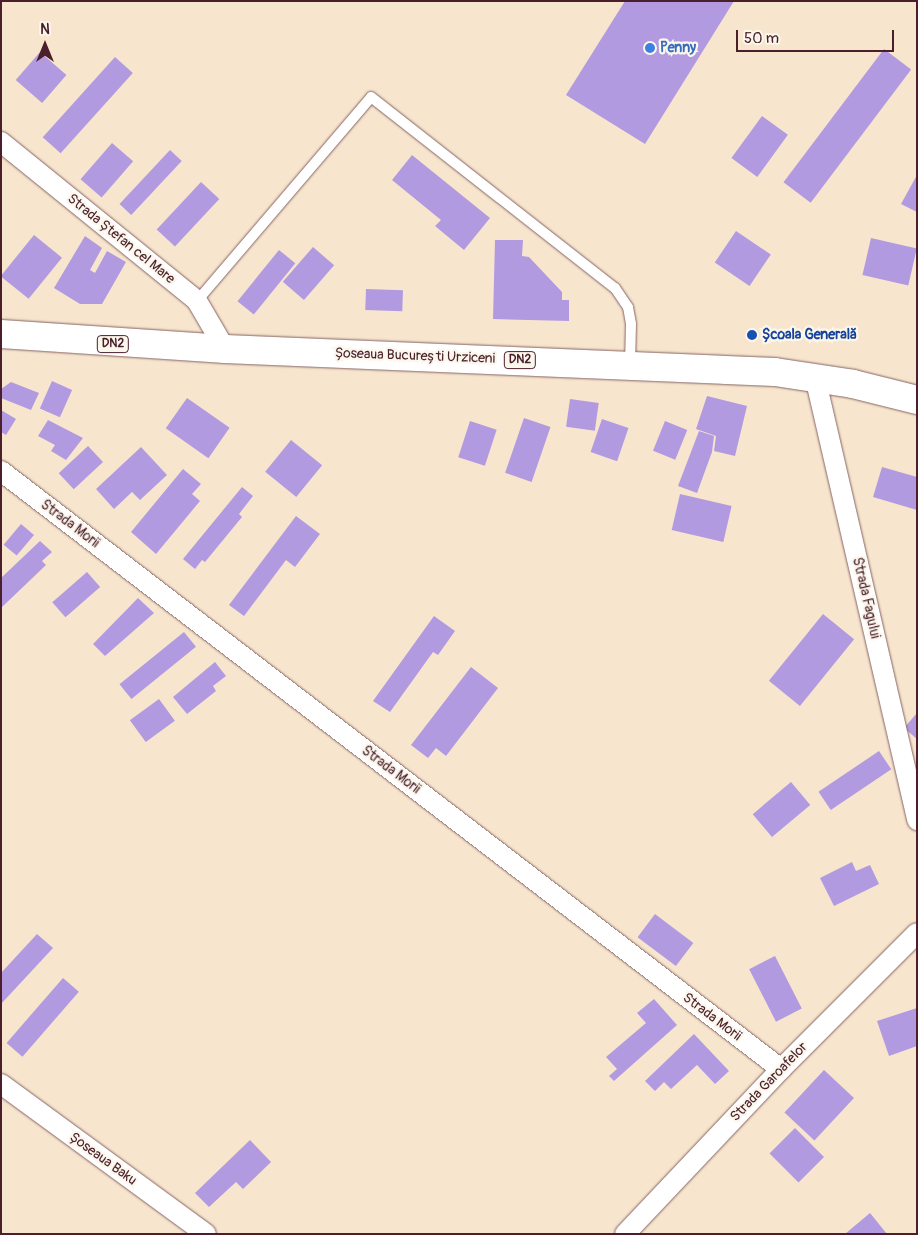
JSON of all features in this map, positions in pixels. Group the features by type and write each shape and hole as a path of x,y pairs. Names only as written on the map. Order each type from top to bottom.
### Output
{"highway":[{"name":"Șoseaua București Urziceni","path":"1,334 225,349 630,364 815,377 917,400"}],"street":[{"name":"Strada Ștefan cel Mare","path":"1,142 197,301 225,349"},
{"name":"Strada Fagului","path":"815,377 912,783 917,820"},
{"name":"Strada Morii","path":"1,471 781,1069"},
{"name":"Strada Garoafelor","path":"625,1234 781,1069 917,933"},
{"name":"Șoseaua Baku","path":"1,1084 206,1234"}],"lane":[{"path":"197,301 371,97 615,288 628,307 631,324 630,364"}],"building":[{"name":"Penny","path":"625,1 734,1 645,144 566,95"},
{"path":"884,49 911,69 811,203 783,182"},
{"path":"40,52 66,75 42,103 16,80"},
{"path":"115,57 133,73 61,153 43,137"},
{"path":"762,116 788,135 757,177 731,158"},
{"path":"112,143 133,161 102,198 81,179"},
{"path":"170,150 182,161 131,215 120,204"},
{"path":"412,155 490,218 464,250 435,226 441,220 392,180"},
{"path":"917,175 917,212 901,204"},
{"path":"201,182 219,199 175,247 157,230"},
{"path":"736,231 771,254 750,286 715,263"},
{"path":"34,235 62,258 29,299 1,276"},
{"path":"85,236 102,248 90,270 95,273 107,251 126,262 102,304 80,304 54,288"},
{"path":"871,238 917,249 908,286 862,275"},
{"path":"495,240 523,240 522,256 529,257 562,292 562,300 569,300 569,321 493,319"},
{"path":"313,247 334,265 304,300 283,282"},
{"path":"279,250 295,263 254,315 237,301"},
{"path":"366,289 403,290 402,311 365,310"},
{"path":"52,381 72,390 60,417 40,408"},
{"path":"11,382 39,393 31,410 1,398 1,389"},
{"path":"707,396 747,406 735,456 714,451 716,436 696,429"},
{"path":"187,398 230,428 208,458 166,428"},
{"path":"570,399 599,403 595,431 566,427"},
{"path":"1,410 16,419 6,435 1,432"},
{"path":"524,418 550,427 532,482 505,473"},
{"path":"602,419 628,428 617,461 591,452"},
{"path":"48,420 83,438 66,460 51,451 55,445 38,436"},
{"path":"470,421 497,430 485,466 458,457"},
{"path":"665,421 687,430 675,460 653,451"},
{"path":"699,431 714,436 712,452 697,493 678,486"},
{"path":"291,440 322,465 296,497 265,472"},
{"path":"88,446 103,462 74,489 59,473"},
{"path":"141,447 167,475 140,500 132,492 114,509 96,489"},
{"path":"882,467 917,477 917,510 873,497"},
{"path":"183,469 201,484 192,494 200,501 156,554 131,532"},
{"path":"242,487 253,496 239,514 242,517 205,562 202,560 195,569 183,559"},
{"path":"680,494 732,506 723,542 672,530"},
{"path":"296,516 320,534 295,567 286,560 244,616 229,605"},
{"path":"21,524 34,535 17,556 4,545"},
{"path":"40,541 52,552 42,561 46,565 1,608 1,578"},
{"path":"87,572 100,587 65,617 52,602"},
{"path":"138,598 154,613 105,656 93,644"},
{"path":"823,614 854,639 800,706 769,681"},
{"path":"434,616 455,631 438,655 433,652 390,712 373,701"},
{"path":"184,632 196,647 131,699 119,684"},
{"path":"215,662 226,676 213,686 216,691 187,714 173,697"},
{"path":"471,667 498,688 446,756 436,748 428,758 411,745"},
{"path":"159,699 175,721 146,742 130,720"},
{"path":"917,713 917,739 904,728"},
{"path":"879,751 891,769 831,810 818,792"},
{"path":"791,782 810,805 772,837 753,814"},
{"path":"852,862 856,871 870,865 879,884 834,906 820,878"},
{"path":"655,914 693,943 676,966 638,937"},
{"path":"37,934 53,948 1,1004 1,973"},
{"path":"775,956 802,1009 776,1022 749,969"},
{"path":"63,978 79,992 22,1057 7,1043"},
{"path":"654,999 677,1025 614,1081 609,1076 617,1069 606,1057 646,1023 637,1013"},
{"path":"917,1008 917,1046 889,1056 877,1021"},
{"path":"694,1034 729,1071 715,1084 697,1065 671,1089 664,1082 655,1091 645,1081"},
{"path":"824,1070 854,1098 814,1140 784,1112"},
{"path":"795,1128 824,1157 799,1182 770,1153"},
{"path":"250,1140 271,1162 243,1189 236,1182 209,1207 195,1193"},
{"path":"870,1213 887,1234 845,1234"}],"place":[{"name":"Penny","path":"650,48"},
{"name":"Școala Generală","path":"752,335"}]}
